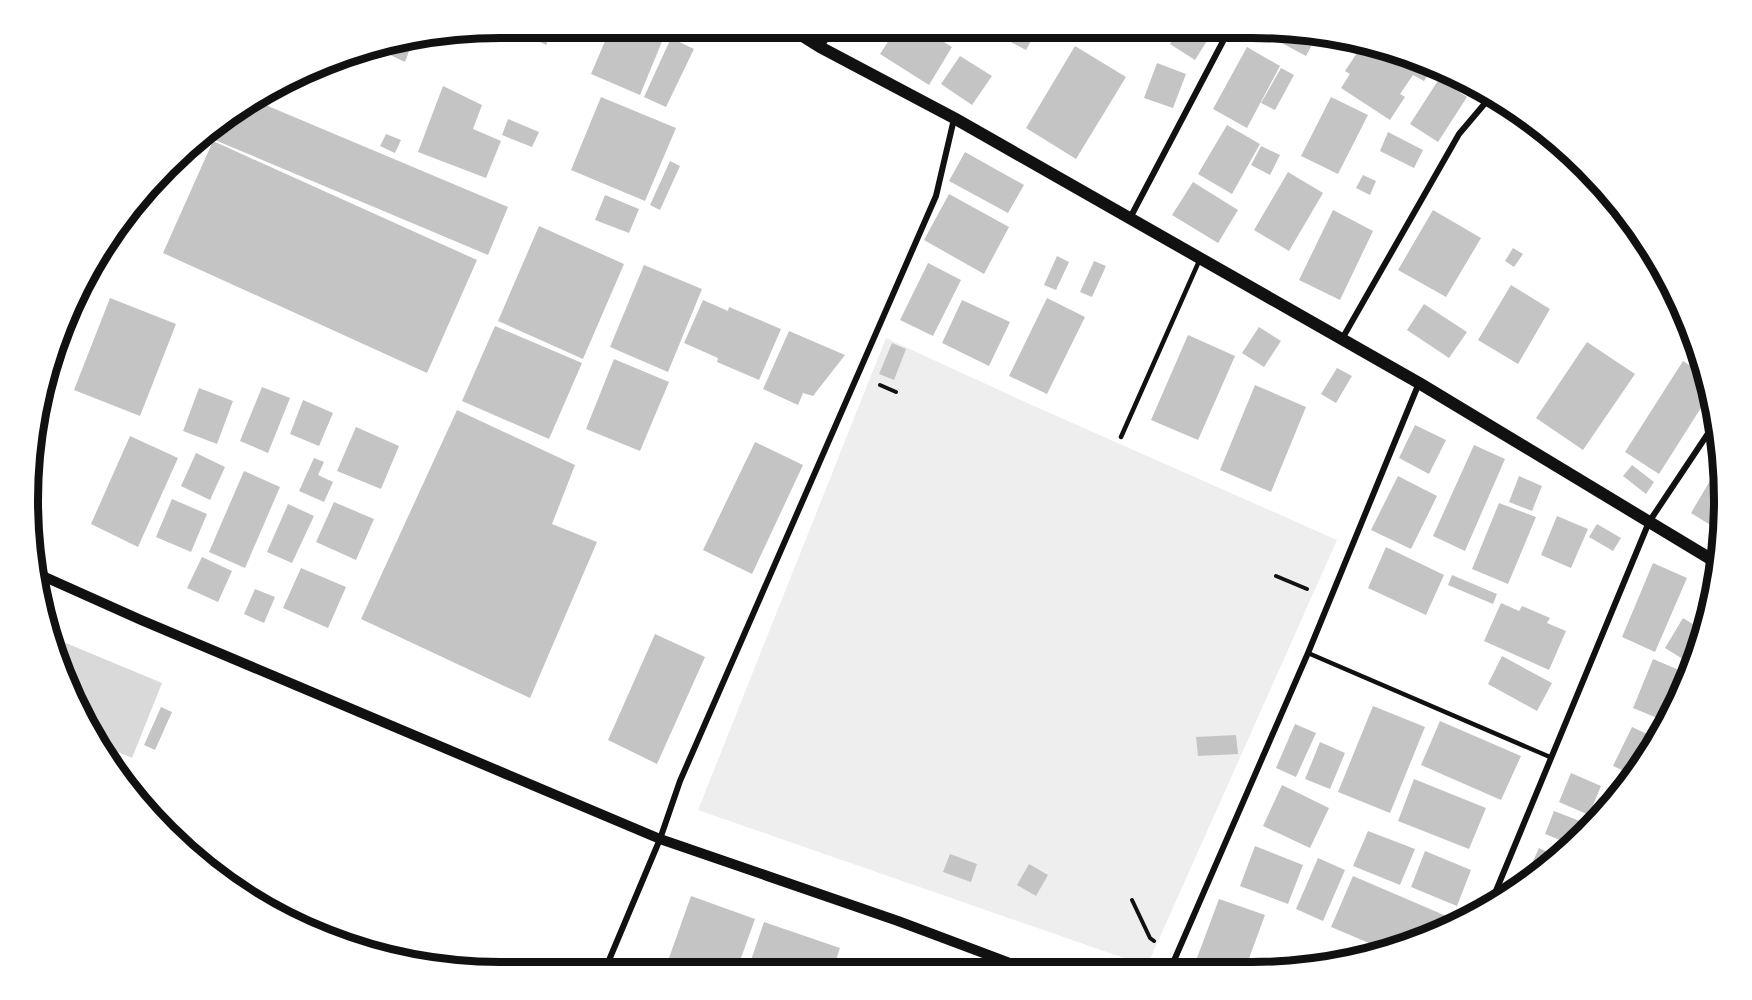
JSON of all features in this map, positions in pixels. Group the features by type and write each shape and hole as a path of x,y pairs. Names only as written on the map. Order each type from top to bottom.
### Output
{"main road":[{"path":"806,38 954,118 1419,383 1711,559"}],"street":[{"path":"820,47 827,38"},
{"path":"1130,218 1225,38"},
{"path":"1341,340 1459,134 1487,102"},
{"path":"608,962 660,839 680,781 936,196 954,118"},
{"path":"1173,962 1308,653 1419,383"},
{"path":"1495,894 1649,522 1710,431"},
{"path":"44,576 141,620 660,839 898,921 1007,962"}],"lane":[{"path":"1120,437 1201,259"},
{"path":"1308,653 1550,757"}],"path":[{"path":"1276,576 1330,598"},
{"path":"1132,900 1150,938 1174,959"}],"shaded area":[{"path":"886,338 1337,540 1149,962 1135,962 698,810"},
{"path":"59,640 162,683 132,758 110,748 85,705"}],"building":[{"path":"533,38 550,38 546,45"},
{"path":"606,38 663,38 640,95 591,74"},
{"path":"671,38 694,49 666,107 644,97"},
{"path":"890,38 937,38 952,47 929,85 880,54"},
{"path":"1003,38 1033,38 1026,50"},
{"path":"1174,38 1209,38 1195,60 1170,44"},
{"path":"1272,38 1314,41 1306,56"},
{"path":"411,46 405,62 390,55 392,50"},
{"path":"1075,46 1126,77 1076,159 1026,128"},
{"path":"1247,47 1280,66 1247,128 1213,109"},
{"path":"1359,50 1429,73 1424,81 1413,75 1400,94 1405,97 1390,120 1341,88 1350,74 1345,71"},
{"path":"960,56 992,76 972,105 941,84"},
{"path":"1157,63 1186,74 1173,108 1144,98"},
{"path":"1281,68 1294,75 1275,110 1261,103"},
{"path":"1439,79 1467,97 1438,142 1410,124"},
{"path":"443,86 482,105 473,129 501,141 486,178 418,152"},
{"path":"601,97 676,128 645,201 571,170"},
{"path":"1331,97 1368,115 1338,174 1301,156"},
{"path":"262,103 508,207 488,255 211,139"},
{"path":"508,119 539,132 532,147 502,135"},
{"path":"1227,125 1260,144 1232,194 1198,174"},
{"path":"1388,132 1423,150 1414,168 1380,151"},
{"path":"386,134 401,140 395,153 380,146"},
{"path":"213,141 477,260 427,373 163,253"},
{"path":"1261,146 1280,155 1270,175 1251,165"},
{"path":"965,152 1024,185 1008,213 949,181"},
{"path":"670,161 680,166 660,210 650,205"},
{"path":"1288,172 1323,193 1289,251 1254,230"},
{"path":"1363,175 1376,181 1370,195 1356,188"},
{"path":"1193,182 1238,210 1218,243 1172,215"},
{"path":"949,194 1009,227 984,274 924,240"},
{"path":"605,195 639,209 629,233 595,220"},
{"path":"1333,210 1373,231 1340,300 1299,280"},
{"path":"1433,210 1481,238 1446,297 1398,270"},
{"path":"539,226 624,264 583,359 498,321"},
{"path":"1513,248 1523,254 1514,267 1505,261"},
{"path":"1057,256 1069,262 1056,290 1044,285"},
{"path":"1094,261 1106,266 1092,297 1080,292"},
{"path":"928,263 961,280 933,336 900,320"},
{"path":"644,265 702,289 668,372 610,347"},
{"path":"1511,285 1550,309 1518,364 1478,340"},
{"path":"110,298 176,324 140,416 74,390"},
{"path":"1047,298 1085,317 1047,394 1009,376"},
{"path":"703,300 728,311 729,307 781,329 759,380 717,362 718,358 684,343"},
{"path":"962,300 1010,322 989,366 942,343"},
{"path":"1424,304 1467,332 1449,358 1407,330"},
{"path":"495,326 582,363 549,439 462,401"},
{"path":"1259,327 1281,341 1264,367 1242,353"},
{"path":"789,331 845,355 813,396 803,393 798,405 763,389"},
{"path":"1188,335 1235,356 1198,440 1151,420"},
{"path":"1587,342 1635,374 1583,450 1536,418"},
{"path":"892,343 906,349 894,380 879,374"},
{"path":"614,359 669,382 640,451 586,429"},
{"path":"1683,361 1696,369 1704,403 1659,474 1625,452"},
{"path":"1337,368 1352,376 1336,403 1321,394"},
{"path":"1255,385 1306,407 1271,492 1220,470"},
{"path":"262,387 290,398 268,453 240,441"},
{"path":"199,388 233,401 217,444 183,431"},
{"path":"303,400 333,413 319,446 290,434"},
{"path":"457,410 575,465 552,524 597,542 530,698 361,619"},
{"path":"1415,425 1446,440 1429,474 1399,458"},
{"path":"356,427 399,446 381,489 337,471"},
{"path":"130,436 178,458 138,547 91,524"},
{"path":"755,442 803,465 752,574 703,550"},
{"path":"1474,445 1505,459 1465,551 1433,536"},
{"path":"196,453 225,467 210,500 181,486"},
{"path":"314,458 324,462 318,475 333,482 324,502 299,491"},
{"path":"1632,465 1654,482 1646,494 1623,476"},
{"path":"244,471 280,487 245,568 209,552"},
{"path":"1714,474 1714,527 1691,513"},
{"path":"1398,476 1437,496 1411,549 1371,530"},
{"path":"1519,476 1542,486 1532,511 1509,502"},
{"path":"172,499 207,514 191,552 156,537"},
{"path":"334,502 374,519 356,560 316,542"},
{"path":"1499,503 1536,517 1508,584 1472,569"},
{"path":"288,504 314,516 292,563 267,552"},
{"path":"1557,516 1588,529 1571,568 1541,555"},
{"path":"1597,524 1621,538 1613,551 1589,537"},
{"path":"1386,547 1444,575 1426,615 1368,588"},
{"path":"202,557 232,571 218,602 187,588"},
{"path":"1653,563 1687,578 1655,652 1622,637"},
{"path":"301,568 346,587 328,628 283,608"},
{"path":"1452,575 1497,594 1493,604 1448,585"},
{"path":"255,589 275,597 264,623 244,614"},
{"path":"1501,603 1519,611 1522,606 1550,618 1547,623 1566,631 1549,670 1484,641"},
{"path":"1683,618 1697,627 1685,661 1665,648"},
{"path":"655,634 705,657 657,764 608,740"},
{"path":"1502,656 1552,683 1537,711 1488,684"},
{"path":"1653,659 1681,671 1660,719 1633,708"},
{"path":"1373,706 1425,727 1390,813 1338,792"},
{"path":"161,707 172,712 155,750 144,745"},
{"path":"1440,721 1521,756 1501,800 1421,765"},
{"path":"1295,724 1316,733 1296,777 1276,768"},
{"path":"1632,727 1650,735 1626,772 1613,766"},
{"path":"1236,735 1238,754 1198,756 1196,737"},
{"path":"1320,742 1345,753 1330,789 1305,779"},
{"path":"1571,773 1601,786 1589,815 1559,802"},
{"path":"1414,779 1486,808 1469,849 1398,821"},
{"path":"1282,785 1329,808 1310,848 1263,826"},
{"path":"1554,811 1583,822 1564,841 1545,834"},
{"path":"1368,831 1415,849 1400,885 1353,866"},
{"path":"1255,846 1303,865 1288,904 1240,886"},
{"path":"1539,848 1550,853 1534,867 1529,871"},
{"path":"1425,851 1471,870 1457,906 1411,887"},
{"path":"950,854 977,864 971,882 943,872"},
{"path":"1318,858 1345,870 1323,921 1296,909"},
{"path":"1029,864 1048,875 1036,896 1017,885"},
{"path":"1353,876 1450,918 1376,946 1331,927"},
{"path":"691,896 755,919 740,962 668,962"},
{"path":"1219,899 1265,915 1248,962 1208,962 1197,958"},
{"path":"764,922 840,948 835,962 750,962"}]}
